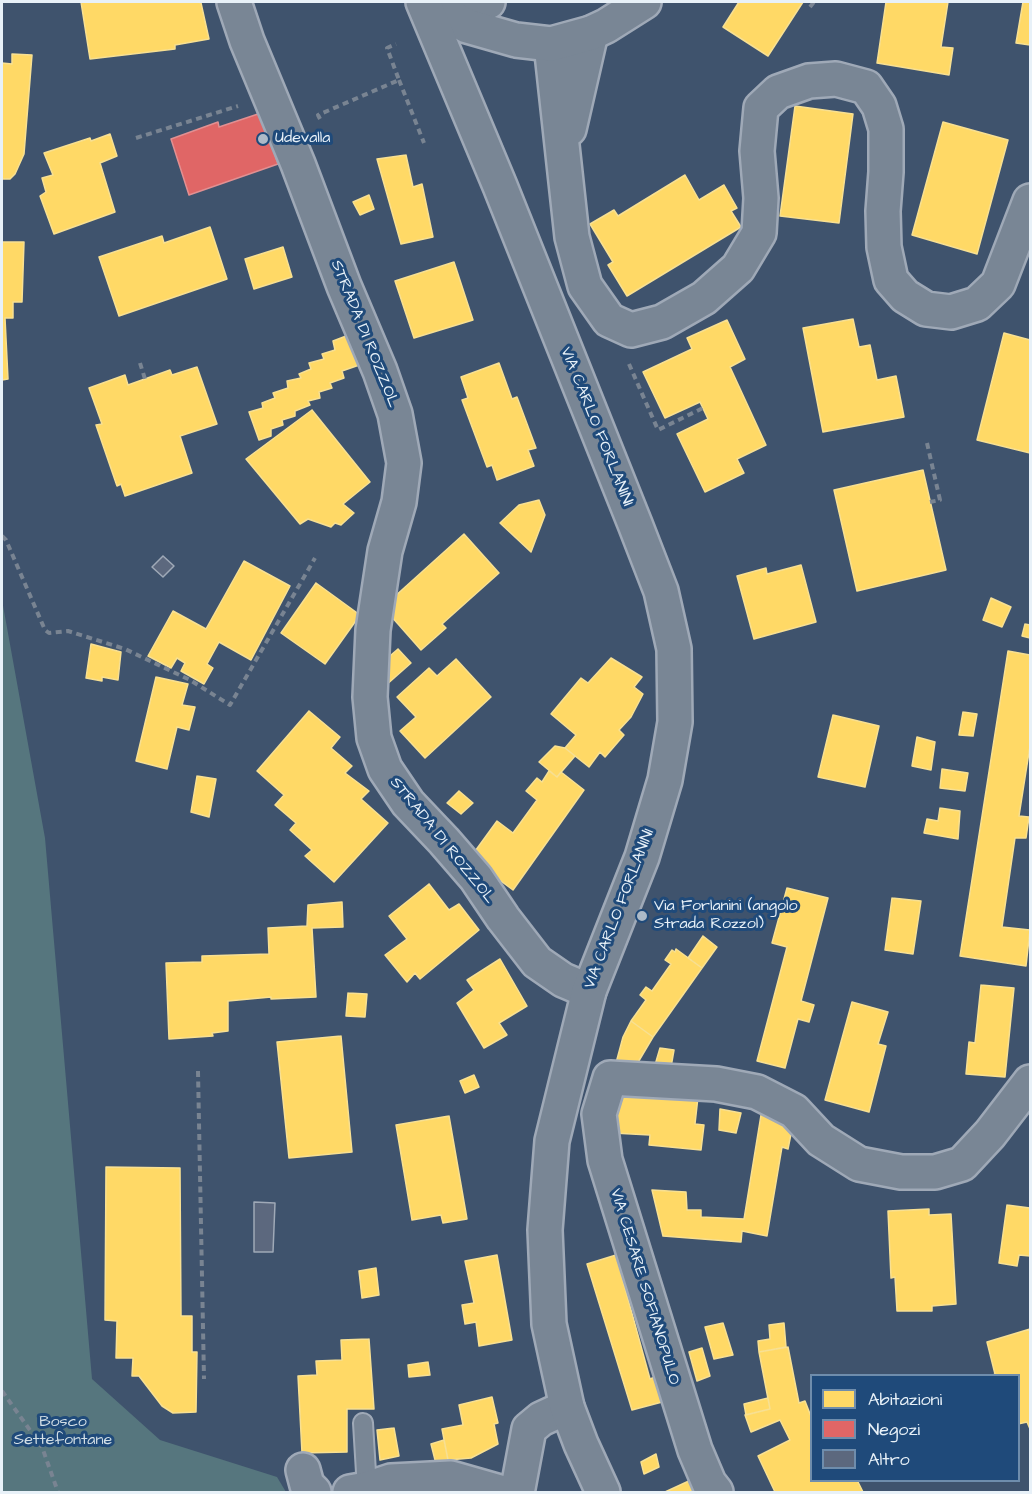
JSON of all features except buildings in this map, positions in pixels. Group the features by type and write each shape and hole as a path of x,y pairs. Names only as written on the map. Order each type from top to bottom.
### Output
{"street":[{"name":"STRADA DI ROZZOL","path":"234,2 247,41 340,277 381,371 395,414 404,463 399,502 385,551 373,630 370,696 374,738 385,770 408,803 476,878 537,962 563,980 589,991"},
{"name":"VIA CARLO FORLANINI","path":"423,2 500,186 661,591 674,649 675,722 665,780 642,857 589,991 552,1141 545,1230 549,1324 567,1407 603,1492"},
{"path":"431,2 441,11 467,26 516,40 551,44 591,33 644,2"},
{"path":"472,2 488,2"},
{"path":"563,155 591,33"},
{"path":"551,44 572,237 585,286 609,320 631,330 662,322 704,298 738,268 759,233 761,198 757,151 761,108 778,92 809,81 836,79 866,87 879,106 886,129 884,247 891,280 905,296 926,309 951,312 977,304 998,284 1030,201"},
{"name":"VIA CESARE SOFIANOPULO","path":"716,1492 709,1483 695,1450 605,1160 599,1114 610,1078 716,1084 757,1092 794,1111 821,1140 859,1164 901,1172 934,1172 962,1164 990,1134 1030,1082"},
{"path":"508,1492 518,1488 529,1429 542,1419 567,1407"},
{"path":"358,1491 391,1481 451,1478 500,1492"}],"lane":[{"path":"358,1491 363,1423"}],"path":[{"path":"810,7 814,2"},
{"path":"396,44 387,48 424,143"},
{"path":"286,136 321,122 318,115 399,80"},
{"path":"136,138 270,96"},
{"path":"140,363 145,379"},
{"path":"632,371 658,430 703,408"},
{"path":"927,443 940,500 930,502"},
{"path":"2,536 6,540 45,630 50,633 68,631 125,649 190,680 230,705 315,558"},
{"path":"198,1071 204,1379"},
{"path":"2,1391 42,1447 58,1492"}],"green space":[{"name":"Bosco Settefontane","path":"2,600 45,838 92,1379 160,1440 277,1477 286,1492 2,1492"}],"place":[{"name":"Udevalla","path":"263,139"},
{"name":"Via Forlanini (angolo Strada Rozzol)","path":"642,916"}]}
